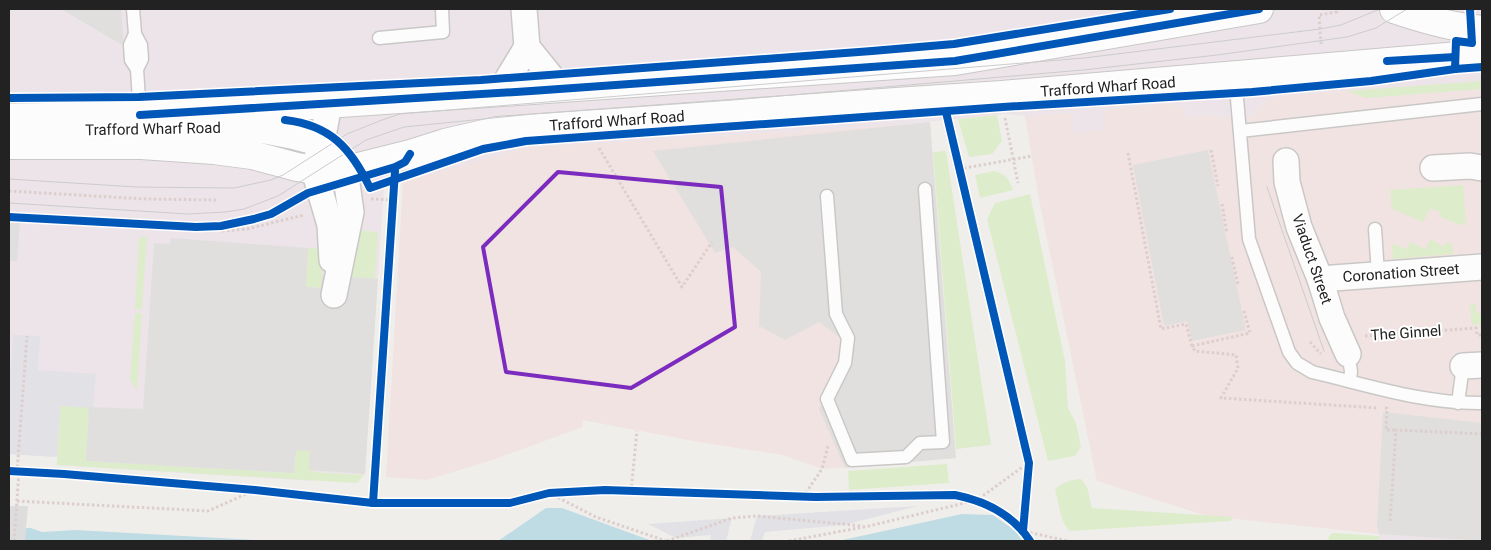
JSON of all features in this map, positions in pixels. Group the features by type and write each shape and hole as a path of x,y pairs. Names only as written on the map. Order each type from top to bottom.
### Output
{"street":[{"path":"524,9 527,47 560,89"},
{"name":"Trafford Wharf Road","path":"9,145 141,130 329,104 973,59 1189,15 1259,9"},
{"path":"1395,9 1424,32 1482,54"},
{"path":"1424,32 1452,26 1482,30"},
{"name":"Trafford Wharf Road","path":"9,118 141,130 214,150 252,155 317,158 334,173 497,131 585,124 1003,104 1235,75 1387,61 1424,32"},
{"path":"499,93 527,47"},
{"path":"329,104 317,158 330,225 334,295 350,212 345,170"},
{"name":"Trafford Wharf Road","path":"9,132 141,130"},
{"name":"Viaduct Street","path":"1286,161 1287,182 1299,227 1320,279 1332,318 1352,346"},
{"path":"1434,168 1476,167"},
{"name":"Coronation Street","path":"1320,279 1482,268"}],"lane":[{"path":"133,9 135,34 130,46 131,60 137,69 141,130"},
{"path":"379,38 443,32 442,9"},
{"path":"1235,75 1249,239 1289,352 1297,363 1312,372 1424,398 1458,403 1482,403"},
{"path":"1240,131 1482,104"},
{"path":"827,196 836,314 848,338 845,362 827,399 852,460 906,457 920,444 943,442 925,189"},
{"path":"1375,229 1378,274"},
{"path":"1350,381 1352,346"},
{"path":"1458,403 1473,366"}],"path":[{"path":"1003,104 1018,183"},
{"path":"947,120 1029,463 1023,531"},
{"path":"585,124 682,287 712,242"},
{"path":"1211,150 1218,186"},
{"path":"1128,153 1161,329 1186,324 1195,351 1236,355 1238,368 1221,398 1386,408 1386,430 1482,434"},
{"path":"959,169 1032,156"},
{"path":"9,191 145,199 218,200"},
{"path":"350,204 371,199 393,200"},
{"path":"1222,204 1227,233"},
{"path":"217,226 222,231 248,229 326,210"},
{"path":"217,226 263,217"},
{"path":"1232,257 1238,284"},
{"path":"1192,346 1250,333 1244,311"},
{"path":"14,541 27,336"},
{"path":"804,497 822,469 836,419"},
{"path":"1390,521 1396,430"},
{"path":"631,491 637,431"},
{"path":"789,541 981,502 1029,463"},
{"path":"9,471 28,472"},
{"path":"236,488 265,491"},
{"path":"17,501 208,511 255,490"},
{"path":"622,490 641,491"},
{"path":"546,494 568,492"},
{"path":"546,494 596,517 666,541 732,518 758,516 869,526"},
{"path":"794,496 815,497"},
{"path":"963,496 981,502"},
{"path":"1012,521 1030,541"},
{"path":"1023,531 1068,541"}],"highlighted area":[{"path":"558,172 721,187 735,327 631,388 506,372 483,247"}],"shaded area":[{"path":"9,9 1482,9 1482,89 1366,98 1347,91 1283,96 1270,99 1262,104 1253,115 1219,118 1218,115 1186,116 1184,107 1165,103 1118,108 1104,110 1105,130 1073,133 1072,113 1025,116 1004,114 887,126 529,147 384,187 365,474 313,472 312,481 57,465 57,457 9,454"},
{"path":"61,9 121,9 124,46"},
{"path":"1482,89 1482,541 1379,534 1207,516 1097,481 1039,200 1025,116 1072,113 1074,133 1104,110 1118,108 1165,103 1184,107 1186,116 1218,115 1219,118 1253,115 1262,104 1270,99 1283,96 1347,91 1366,98"},
{"path":"930,122 956,458 822,469 783,455 704,443 582,420 583,427 489,461 427,480 386,477 403,181 529,147"},
{"path":"930,122 956,458 845,468 819,409 840,370 842,339 819,322 785,340 759,326 761,272 733,247 715,253 653,151"},
{"path":"1208,150 1246,330 1192,341 1187,321 1164,326 1133,165"},
{"path":"9,221 20,222 17,261 9,261"},
{"path":"171,238 308,248 306,287 321,288 322,275 378,279 365,474 309,470 310,451 296,450 294,473 86,461 89,407 143,409 154,243 170,244"},
{"path":"13,335 40,336 38,370 96,374 93,408 60,406 57,457 9,454 9,368 11,368"},
{"path":"1383,412 1482,423 1482,541 1379,534 1377,525"},
{"path":"918,506 844,525 765,532 762,541 750,541 757,516"},
{"path":"732,518 726,541 710,541 711,535 676,538 648,524"},
{"path":"1379,534 1482,541 1379,541"}],"green space":[{"path":"1482,81 1482,89 1366,98 1347,91"},
{"path":"997,115 1002,141 992,154 969,157 958,119"},
{"path":"946,151 991,445 956,449 933,152"},
{"path":"994,171 1006,178 1013,190 980,198 975,175"},
{"path":"1463,185 1466,224 1460,225 1439,216 1441,213 1430,208 1423,222 1392,209 1390,190"},
{"path":"1030,194 1065,361 1068,408 1076,423 1081,447 1075,456 1048,461 987,219 995,203"},
{"path":"354,230 378,232 375,279 350,277"},
{"path":"139,237 147,237 142,309 135,309"},
{"path":"1430,239 1444,247 1447,242 1452,244 1453,254 1393,259 1392,244 1407,249 1410,242 1426,249"},
{"path":"308,248 324,249 321,288 305,287"},
{"path":"1476,304 1476,313 1482,313 1482,331 1480,324 1472,325 1470,305"},
{"path":"135,313 142,313 137,390 130,379"},
{"path":"60,406 89,407 86,461 294,473 296,450 310,450 309,470 313,470 313,472 364,475 357,483 57,465"},
{"path":"947,464 949,483 849,490 848,471"},
{"path":"1081,479 1087,487 1092,508 1232,517 1232,519 1230,521 1070,531 1062,518 1055,490 1066,482"},
{"path":"1333,533 1379,536 1379,541 1328,541 1329,536"}],"water":[{"path":"546,508 562,508 652,541 498,541"},
{"path":"962,514 993,515 1017,532 1022,541 838,541"},
{"path":"31,528 42,532 75,530 273,541 9,541 9,529"}],"pier":[{"path":"9,506 28,506 25,541 9,541"}],"tram line":[{"path":"9,179 136,187 234,188 271,180 283,175 347,134 400,114 1084,58 1320,29 1341,25 1380,9"},
{"path":"9,203 188,214 225,212 244,209 278,196 366,140 404,127 533,114 733,100 1083,70 1217,55 1347,37 1376,28 1407,9"},
{"path":"1267,187 1324,351"}],"cycle path":[{"path":"9,98 139,97 481,80 872,51 954,44 1170,9"},
{"path":"140,115 531,91 955,61 1259,9"},
{"path":"1455,69 1456,41 1472,43 1470,9"},
{"path":"1387,61 1455,57"},
{"path":"285,120 315,127 327,133 347,150 370,188 483,149 526,141 1003,107 1252,92 1371,81 1482,67"},
{"path":"946,112 1029,463 1023,531"},
{"path":"9,217 196,227 221,226 271,214 308,193 395,167 405,162 410,154"},
{"path":"373,503 395,171"},
{"path":"9,471 255,490 373,503 510,503 549,493 605,490 815,497 955,495 987,505 1007,517 1030,541"}]}
